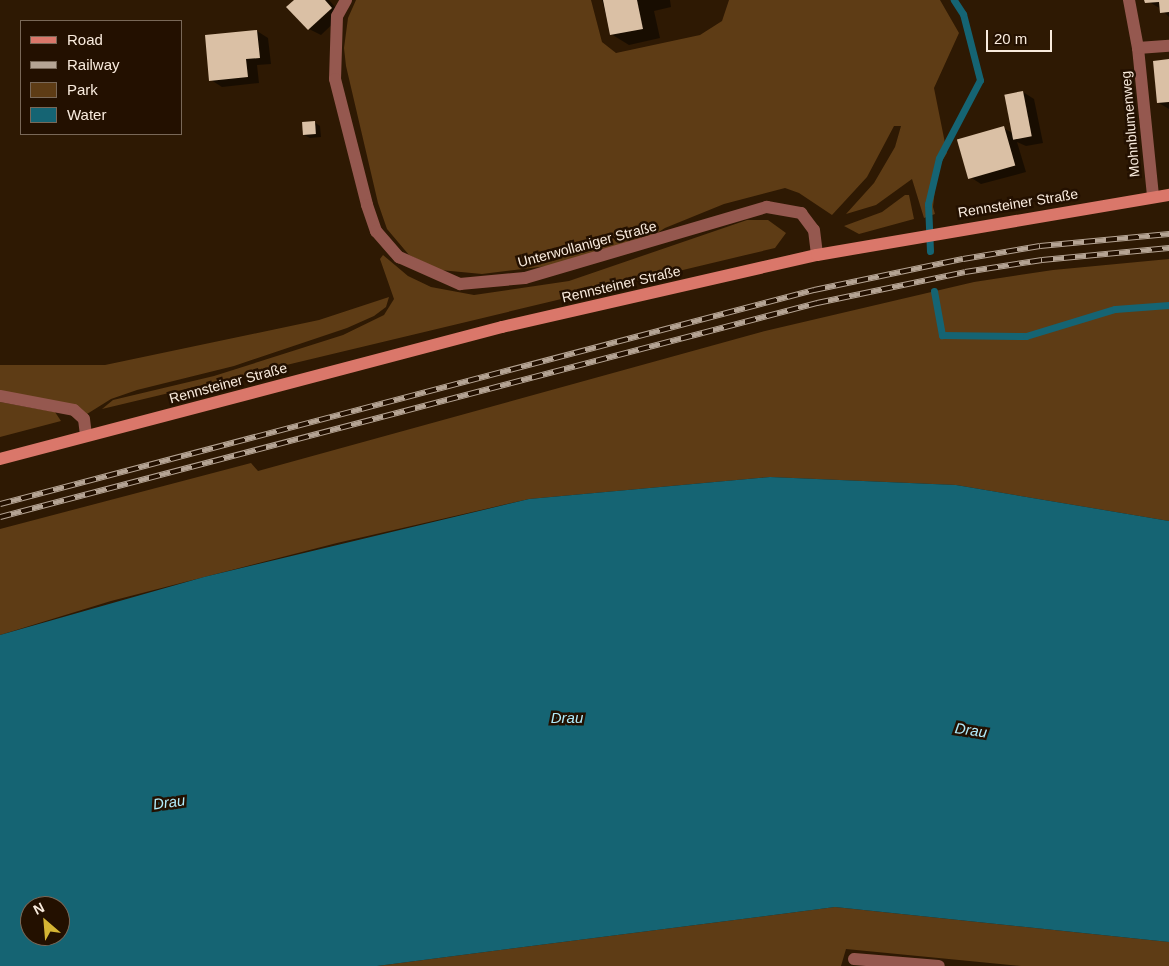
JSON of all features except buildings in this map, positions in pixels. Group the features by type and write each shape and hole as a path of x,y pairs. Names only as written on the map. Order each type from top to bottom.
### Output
{"main road":[{"name":"Rennsteiner Straße","path":"0,459 502,327 817,255 959,228 1169,195"}],"street":[{"name":"Unterwollaniger Straße","path":"346,0 336,16 335,79 367,205 376,231 399,257 460,284 525,278 767,207 801,213 814,230 817,255"},
{"name":"Mohnblumenweg","path":"1130,0 1138,48 1153,196"},
{"path":"1138,48 1169,46"},
{"path":"0,396 74,410 84,419 86,435"},
{"path":"854,959 939,966"}],"green space":[{"path":"356,0 591,0 602,42 616,53 700,35 722,21 729,0 940,0 959,33 934,88 947,153 940,164 936,180 933,207 935,214 924,218 912,179 876,205 846,214 874,183 895,147 901,126 894,126 867,177 832,215 799,193 785,188 724,204 665,228 654,235 548,266 482,274 440,270 409,255 387,229 378,203 346,66 344,48 348,18"},
{"path":"905,195 909,195 914,219 859,234 844,226 882,212"},
{"path":"747,220 768,220 786,233 775,248 102,409 113,400 214,376 343,335 384,315 394,299 380,259 383,255 408,276 431,287 474,295 569,281"},
{"path":"1169,259 1169,521 956,485 770,477 529,499 337,543 111,601 0,635 0,529 251,463 258,471 765,331 974,282 1053,270"},
{"path":"389,297 386,307 374,316 347,328 234,366 137,390 111,399 87,414 0,394 0,365 105,365 319,320"},
{"path":"0,402 55,412 61,421 0,437"},
{"path":"835,907 1169,942 1169,966 1021,966 846,949 841,966 377,966"}],"water":[{"name":"Drau","path":"770,477 956,485 1169,521 1169,942 835,907 377,966 0,966 0,635 204,577 529,499"}],"waterway":[{"path":"930,251 928,204 939,158 980,80 963,14 954,0"},
{"path":"934,291 942,335 1026,336 1115,309 1169,305"}],"railway":[{"path":"0,504 814,290 963,259 1040,246 1169,234"},
{"path":"0,517 817,303 965,272 1042,260 1169,248"}]}
